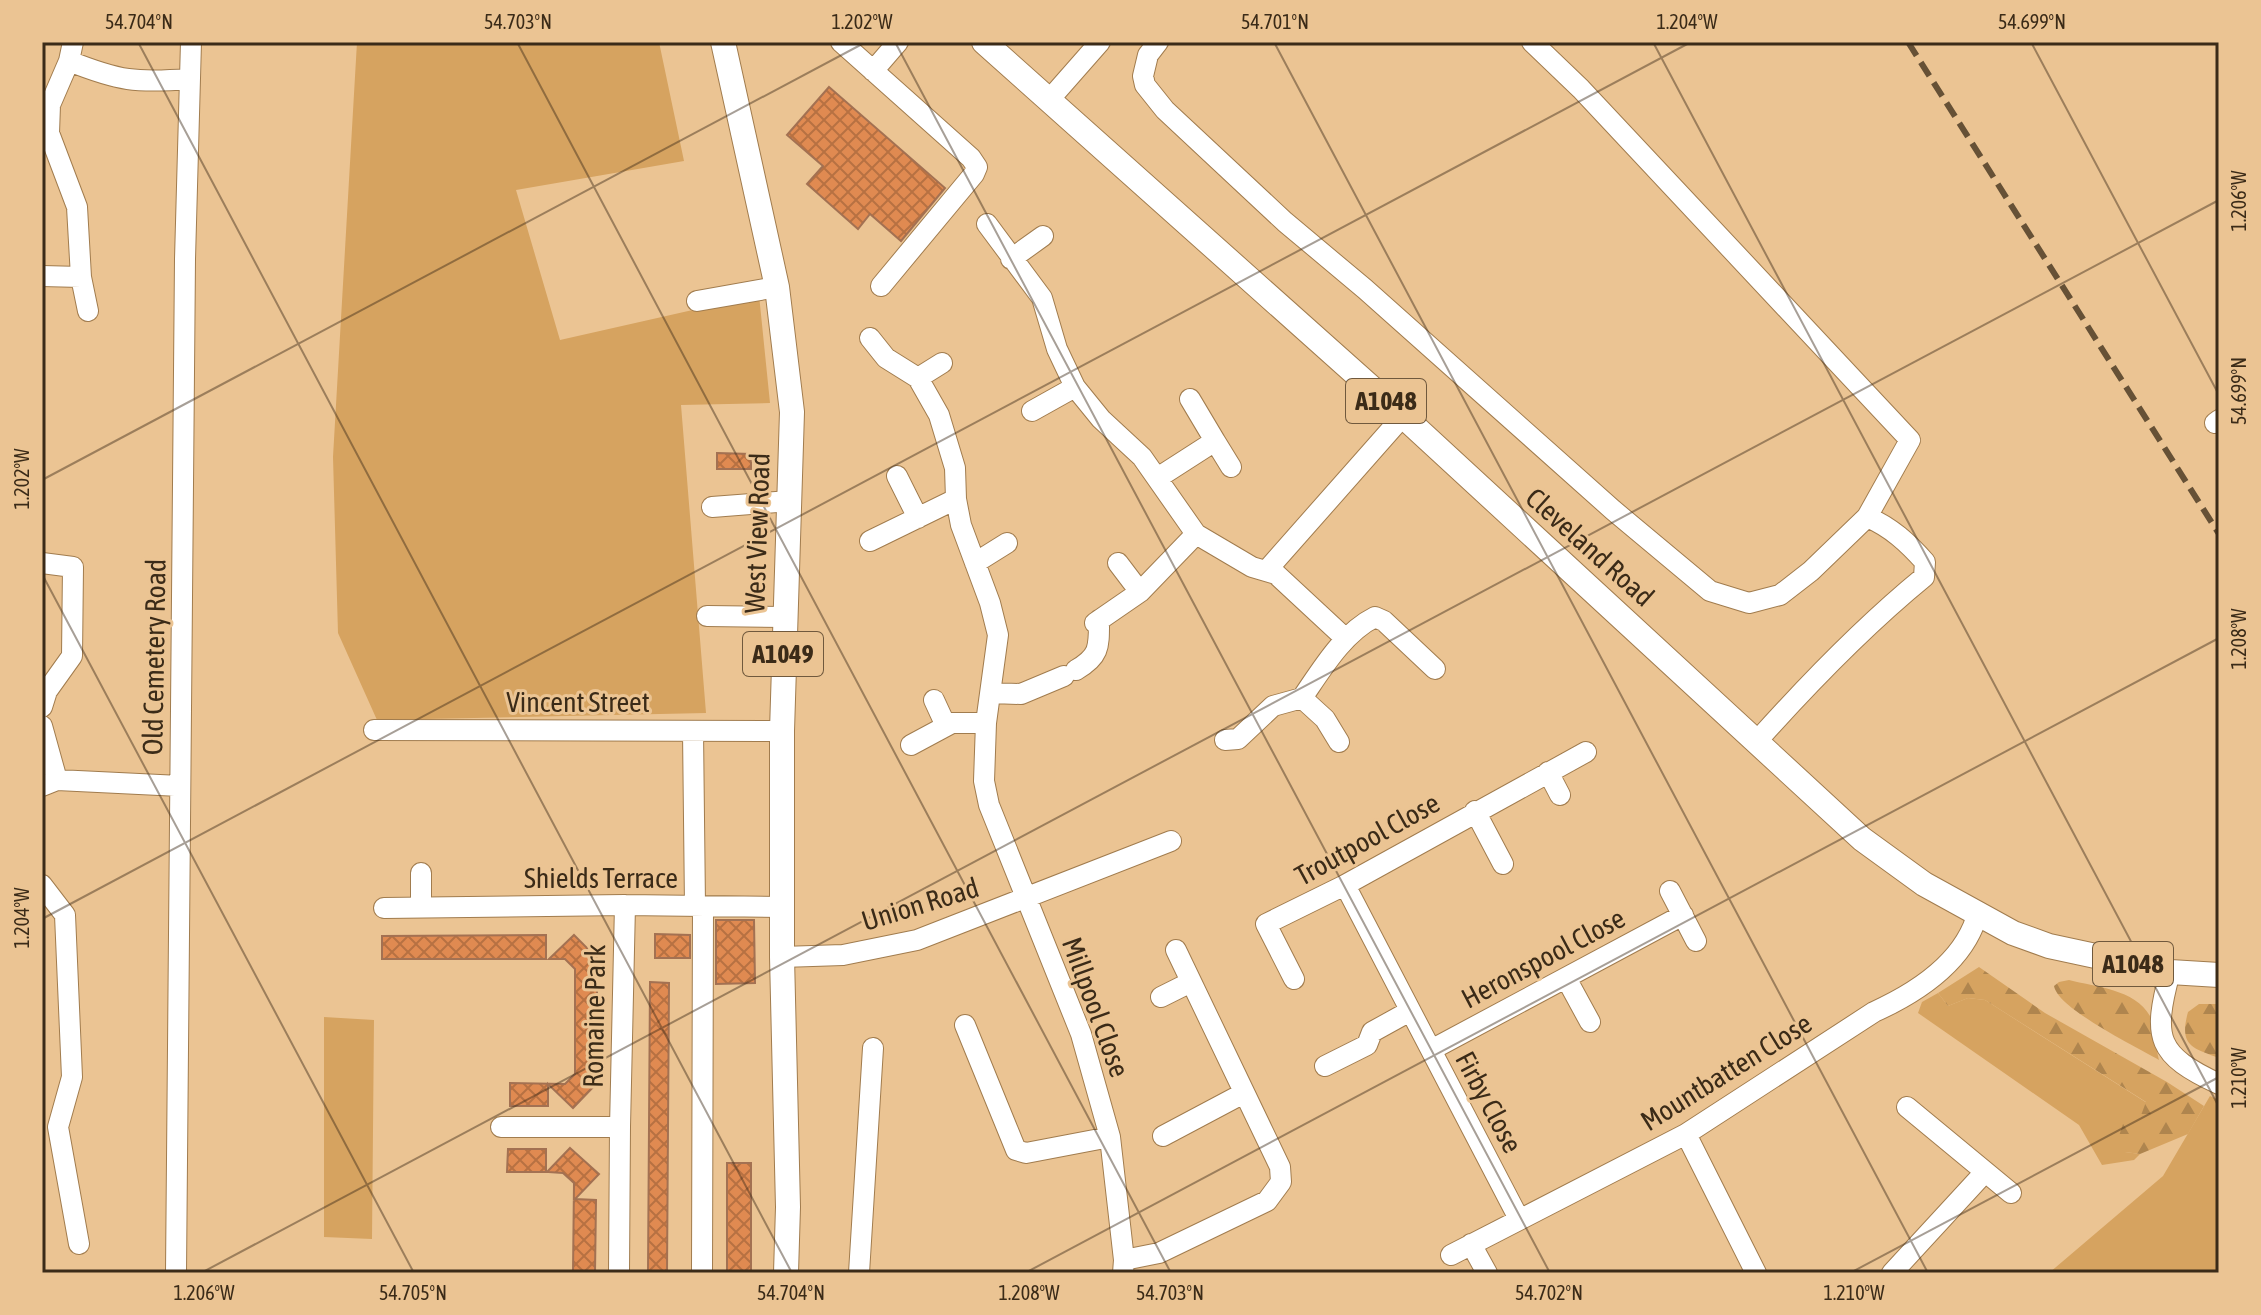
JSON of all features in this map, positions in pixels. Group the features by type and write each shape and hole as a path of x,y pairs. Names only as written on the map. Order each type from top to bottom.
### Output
{"main road":[{"name":"West View Road","path":"723,42 777,287 792,412 782,731 782,957 788,1207 786,1273"},
{"name":"Cleveland Road","path":"984,42 1403,416 1882,855 1924,884 2013,933 2049,946 2170,972 2219,975"}],"street":[{"name":"Old Cemetery Road","path":"176,1273 191,42"},
{"path":"841,42 971,158 977,167 881,286"},
{"path":"873,71 898,42"},
{"path":"1049,100 1100,42"},
{"path":"1158,42 1148,55 1143,76 1145,85 1165,110 1285,222 1365,289 1613,510 1710,591 1749,603 1780,595 1811,571 1867,517 1910,440 1581,89 1532,42"},
{"path":"88,311 81,277 77,207 49,133 50,105 71,52 107,76 128,81 189,79"},
{"path":"987,224 1042,298 1057,349 1075,387 1101,419 1159,477 1196,534 1252,567 1276,574 1346,639"},
{"path":"1011,259 1043,236"},
{"path":"42,276 81,277"},
{"path":"697,301 777,287"},
{"path":"870,338 886,358 918,378 942,363"},
{"name":"Millpool Close","path":"918,378 939,415 948,442 955,468 961,525 990,603 998,635 986,723 984,781 989,805 1024,899 1081,1034 1110,1137 1123,1266"},
{"path":"1032,411 1075,387"},
{"path":"1190,399 1231,467"},
{"path":"1267,570 1403,416"},
{"path":"1159,477 1215,441"},
{"path":"897,476 918,518"},
{"path":"870,541 956,499"},
{"path":"712,507 790,501"},
{"path":"1757,741 1889,605 1924,577 1925,562 1914,550 1887,525 1867,517"},
{"path":"991,693 1021,694 1090,662 1099,647 1097,621 1140,592 1196,534"},
{"path":"975,563 1007,543"},
{"path":"42,563 73,567 72,656 47,691 42,707"},
{"path":"1118,563 1140,592"},
{"path":"707,616 784,617"},
{"path":"1225,740 1238,739 1273,706 1302,698 1346,639 1364,622 1375,617 1384,621 1435,669"},
{"path":"1302,698 1325,719 1339,742"},
{"path":"934,700 946,726"},
{"path":"911,745 962,721 986,723"},
{"path":"42,726 50,783 180,786"},
{"name":"Vincent Street","path":"374,730 782,731"},
{"path":"693,731 699,906 702,1273"},
{"name":"Troutpool Close","path":"1294,979 1266,924 1345,885 1586,752"},
{"path":"1548,772 1560,795"},
{"path":"1475,811 1503,864"},
{"name":"Union Road","path":"782,957 843,955 917,940 1171,841"},
{"path":"421,873 421,907"},
{"path":"42,885 65,915 72,1077 58,1127 79,1244"},
{"name":"Firby Close","path":"1345,885 1519,1219"},
{"path":"1670,891 1696,941"},
{"name":"Romaine Park","path":"619,1273 625,905"},
{"name":"Shields Terrace","path":"384,908 782,907"},
{"name":"Mountbatten Close","path":"1451,1255 1686,1134 1943,970 1973,930 1978,912"},
{"name":"Heronspool Close","path":"1431,1050 1683,915"},
{"path":"1123,1266 1159,1253 1267,1201 1281,1182 1280,1167 1176,950"},
{"path":"2170,972 2161,1004 2165,1046 2176,1061 2219,1084"},
{"path":"1566,978 1590,1022"},
{"path":"1161,997 1191,982"},
{"path":"1325,1066 1367,1045 1372,1032 1410,1011"},
{"path":"965,1025 1016,1150 1026,1153 1110,1137"},
{"path":"859,1273 873,1048"},
{"path":"1163,1136 1244,1093"},
{"path":"1907,1107 2011,1193"},
{"name":"Romaine Park","path":"501,1127 620,1127"},
{"path":"1686,1134 1756,1273"},
{"path":"1892,1273 1985,1172"},
{"path":"1471,1244 1487,1273"}],"green space":[{"path":"357,42 659,42 684,161 516,190 560,340 759,295 770,403 681,405 706,713 377,720 338,633 333,457"},
{"path":"1979,967 2045,1013 2204,1106 2188,1134 2140,1154 2125,1152 2119,1136 2123,1124 2140,1118 2146,1102 1985,1000 1968,998 1948,1006 1938,993"},
{"path":"2069,980 2114,990 2143,1007 2151,1019 2159,1060 2100,1027 2069,1005 2054,986"},
{"path":"1938,993 1948,1006 1968,998 1985,1000 2147,1103 2125,1152 2140,1154 2134,1160 2102,1165 2079,1125 1918,1013 1922,1002"},
{"path":"2199,1004 2219,1004 2219,1058 2195,1048 2186,1038 2188,1012"},
{"path":"324,1017 374,1020 372,1239 324,1237"},
{"path":"2210,1096 2219,1100 2219,1273 2049,1273 2163,1176"}],"building":[{"path":"829,87 945,188 901,241 870,214 858,229 807,184 823,166 787,135"},
{"path":"717,453 751,454 751,469 717,469"},
{"path":"716,920 754,920 755,983 716,984"},
{"path":"655,934 690,935 690,958 655,958"},
{"path":"546,935 546,959 382,959 382,936"},
{"path":"574,935 600,961 597,965 597,1083 573,1108 548,1084 548,1106 510,1106 510,1083 565,1084 575,1074 575,969 565,959 549,959"},
{"path":"650,982 669,983 667,1273 648,1273"},
{"path":"570,1148 599,1174 575,1199 596,1200 595,1273 573,1273 574,1183 563,1173 547,1172"},
{"path":"508,1149 546,1149 546,1172 507,1172"},
{"path":"727,1163 751,1163 751,1273 727,1273"}],"railway":[{"path":"1908,42 2219,534"}]}
